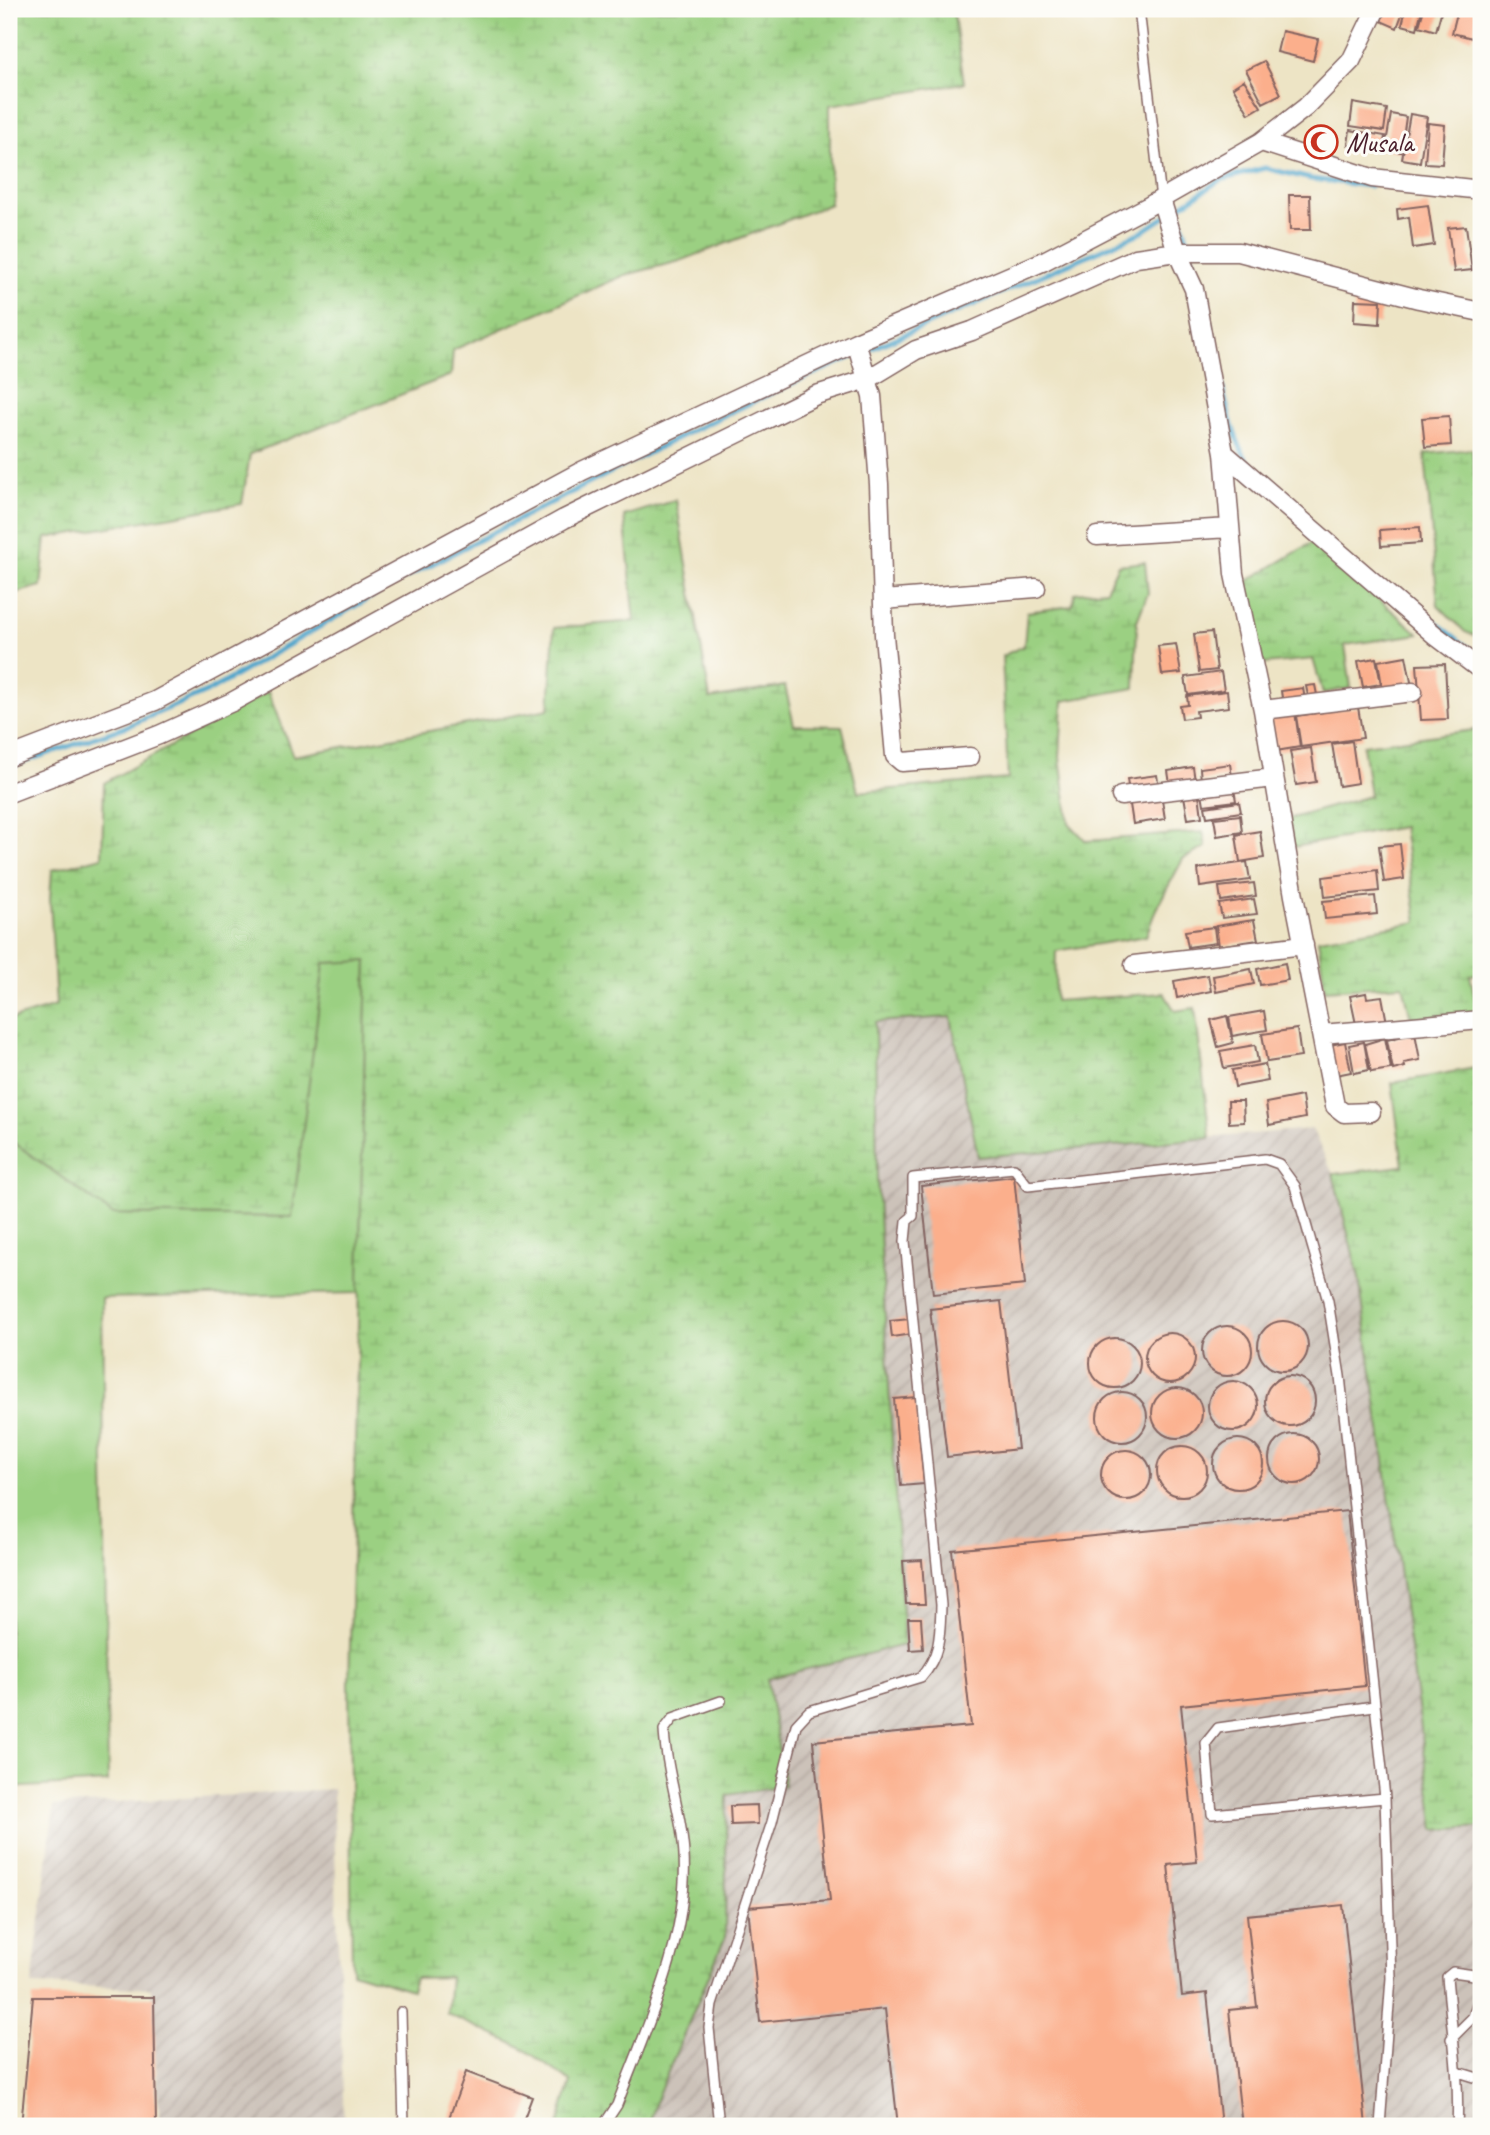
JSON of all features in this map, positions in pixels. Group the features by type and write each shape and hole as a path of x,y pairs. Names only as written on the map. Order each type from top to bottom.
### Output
{"street":[{"path":"9,757 150,707 582,471 1163,206 1261,142 1306,107 1351,61 1376,9"},
{"path":"1261,142 1373,178 1481,190"},
{"path":"1163,206 1176,247 1195,289 1224,453 1234,574 1263,710 1304,945 1337,1109 1344,1113 1371,1112"},
{"path":"9,793 232,702 575,513 764,417 867,376 916,350 972,331 1101,271 1136,258 1176,247 1239,252 1419,299 1481,312"},
{"path":"857,347 872,396 895,756 902,762 970,757"},
{"path":"755,393 764,417"},
{"path":"1224,453 1436,636 1481,670"},
{"path":"1097,536 1230,528"},
{"path":"883,600 1037,588"},
{"path":"1263,710 1413,692"},
{"path":"150,707 158,732"},
{"path":"1121,796 1274,778"},
{"path":"1133,965 1304,945"},
{"path":"1321,1034 1481,1020"}],"lane":[{"path":"1139,9 1163,206"},
{"path":"719,2126 709,2028 712,2005 772,1822 796,1725 809,1711 921,1677 934,1663 940,1644 941,1605 905,1241 907,1221 913,1216 913,1178 1014,1168 1028,1186 1265,1159 1279,1164 1289,1173 1325,1289 1332,1326 1385,1798 1391,1978 1380,2126"},
{"path":"603,2126 617,2105 675,1950 685,1858 681,1820 665,1761 664,1730 673,1718 721,1701"},
{"path":"1374,1706 1218,1728 1206,1743 1212,1814 1385,1798"},
{"path":"1457,2126 1458,2072 1451,2039 1447,1977 1453,1972 1481,1976"},
{"path":"1451,2039 1473,2017 1481,1990"},
{"path":"401,2012 404,2126"},
{"path":"1458,2072 1481,2079"}],"shaded area":[{"path":"951,1016 978,1157 1312,1129 1333,1174 1359,1278 1435,1830 1481,1827 1481,2126 649,2126 658,2095 725,1938 727,1795 785,1785 767,1679 904,1644 877,1178 875,1022"},
{"path":"333,1789 344,2126 160,2126 151,1988 32,1985 54,1806"}],"green space":[{"path":"9,9 953,9 964,83 830,105 830,204 680,261 625,275 453,350 451,375 250,454 242,504 46,538 41,586 9,595"},
{"path":"1472,449 1481,531 1481,638 1465,632 1438,605 1425,454"},
{"path":"676,500 710,699 785,686 794,725 842,726 858,792 1008,779 1002,656 1024,646 1027,612 1072,606 1075,593 1106,590 1118,565 1145,562 1148,593 1137,621 1135,688 1063,701 1060,757 1069,823 1086,841 1203,832 1206,847 1183,859 1156,909 1146,936 1056,951 1055,1001 1164,993 1175,1011 1195,1008 1210,1138 978,1157 951,1017 875,1022 877,1178 904,1645 767,1679 785,1786 727,1795 725,1938 658,2095 649,2126 558,2126 571,2082 521,2047 447,2014 450,1977 415,1978 411,1990 352,1972 349,1685 367,961 324,963 292,1217 112,1214 9,1139 9,1020 56,1006 50,899 52,870 102,857 104,783 268,692 293,756 549,709 554,628 635,621 624,516"},
{"path":"1313,542 1419,634 1345,645 1351,688 1323,693 1313,659 1265,664 1260,660 1244,583"},
{"path":"1481,729 1481,974 1470,975 1478,1013 1411,1018 1403,985 1325,990 1318,939 1417,922 1403,827 1293,847 1288,819 1370,796 1363,745"},
{"path":"367,960 359,1293 102,1298 108,1782 9,1788 9,1139 112,1214 291,1217 324,963"},
{"path":"1481,1067 1481,1827 1435,1830 1359,1278 1333,1174 1403,1166 1392,1083"}],"building":[{"path":"1386,9 1404,9 1397,28 1381,21"},
{"path":"1406,9 1422,9 1417,29 1402,25"},
{"path":"1424,9 1442,9 1436,31 1419,26"},
{"path":"1458,9 1479,9 1472,38 1452,33"},
{"path":"1481,12 1481,36 1474,34"},
{"path":"1282,31 1318,39 1313,61 1277,52"},
{"path":"1264,61 1281,94 1263,103 1246,70"},
{"path":"1244,80 1261,107 1249,114 1233,87"},
{"path":"1353,103 1387,109 1384,131 1350,126"},
{"path":"1391,114 1406,117 1401,152 1385,149"},
{"path":"1410,114 1427,117 1420,162 1402,159"},
{"path":"1428,123 1445,125 1442,164 1425,163"},
{"path":"1350,130 1385,136 1383,150 1348,145"},
{"name":"Musala","path":"1313,131 1333,136 1328,154 1309,148"},
{"path":"1289,195 1310,195 1311,230 1290,230"},
{"path":"1428,205 1434,245 1413,248 1409,217 1398,219 1397,209"},
{"path":"1466,226 1472,270 1454,272 1448,228"},
{"path":"1355,300 1381,301 1380,324 1354,322"},
{"path":"1449,416 1451,445 1425,447 1422,418"},
{"path":"1420,527 1421,543 1381,546 1380,530"},
{"path":"1212,632 1217,670 1199,672 1194,634"},
{"path":"1176,644 1181,673 1162,675 1158,646"},
{"path":"1406,656 1412,687 1383,692 1378,661"},
{"path":"1376,658 1381,684 1363,687 1358,661"},
{"path":"1445,664 1448,719 1421,720 1417,665"},
{"path":"1221,672 1224,690 1188,695 1185,677"},
{"path":"1315,685 1318,700 1309,701 1306,686"},
{"path":"1303,688 1305,700 1283,704 1281,691"},
{"path":"1227,691 1229,707 1196,711 1197,717 1182,719 1180,706 1188,705 1187,696"},
{"path":"1358,707 1363,738 1301,747 1296,716"},
{"path":"1295,712 1300,747 1276,751 1270,716"},
{"path":"1352,741 1358,783 1339,786 1332,744"},
{"path":"1311,748 1316,782 1296,785 1290,751"},
{"path":"1230,764 1232,777 1201,781 1200,768"},
{"path":"1193,767 1195,781 1170,784 1168,771"},
{"path":"1157,775 1159,788 1129,792 1127,779"},
{"path":"1234,789 1236,801 1204,805 1202,793"},
{"path":"1161,793 1165,819 1133,824 1129,798"},
{"path":"1199,794 1202,817 1188,819 1184,796"},
{"path":"1239,802 1241,812 1207,817 1205,807"},
{"path":"1240,815 1242,832 1217,836 1214,818"},
{"path":"1260,831 1264,858 1240,862 1236,835"},
{"path":"1400,844 1404,879 1384,882 1379,846"},
{"path":"1247,862 1250,880 1200,887 1198,869"},
{"path":"1377,870 1379,891 1325,897 1323,877"},
{"path":"1254,883 1256,896 1221,901 1219,887"},
{"path":"1375,896 1377,914 1325,919 1323,901"},
{"path":"1254,899 1257,914 1222,918 1219,904"},
{"path":"1254,920 1258,940 1219,946 1216,926"},
{"path":"1214,927 1216,943 1188,947 1185,931"},
{"path":"1285,963 1288,980 1260,985 1257,969"},
{"path":"1251,969 1254,984 1216,992 1213,976"},
{"path":"1208,975 1211,991 1177,998 1174,981"},
{"path":"1366,993 1367,998 1382,996 1387,1023 1357,1029 1350,996"},
{"path":"1264,1011 1267,1030 1232,1036 1229,1017"},
{"path":"1227,1016 1233,1043 1218,1047 1211,1020"},
{"path":"1297,1029 1301,1057 1267,1062 1262,1034"},
{"path":"1415,1033 1420,1060 1404,1063 1405,1067 1393,1070 1387,1040"},
{"path":"1385,1038 1391,1069 1371,1072 1365,1044"},
{"path":"1345,1042 1351,1072 1331,1076 1325,1046"},
{"path":"1364,1042 1369,1070 1354,1073 1349,1045"},
{"path":"1255,1045 1258,1062 1224,1068 1220,1051"},
{"path":"1265,1064 1268,1081 1235,1087 1232,1070"},
{"path":"1302,1096 1305,1118 1269,1125 1266,1103"},
{"path":"1228,1101 1243,1101 1244,1122 1229,1123"},
{"path":"1014,1176 1025,1285 933,1294 921,1186"},
{"path":"1001,1301 1018,1449 947,1457 930,1309"},
{"path":"910,1319 912,1334 892,1337 890,1321"},
{"path":"1283,1321 1301,1328 1308,1346 1301,1364 1283,1371 1265,1364 1258,1346 1265,1328"},
{"path":"1227,1326 1245,1333 1252,1351 1245,1369 1227,1376 1209,1369 1202,1351 1209,1333"},
{"path":"1170,1333 1188,1340 1195,1358 1188,1376 1170,1383 1152,1376 1145,1358 1152,1340"},
{"path":"1115,1338 1133,1345 1140,1363 1133,1381 1115,1388 1097,1381 1090,1363 1097,1345"},
{"path":"1290,1376 1308,1383 1315,1401 1308,1419 1290,1426 1272,1419 1265,1401 1272,1383"},
{"path":"1233,1381 1251,1388 1258,1406 1251,1424 1233,1431 1215,1424 1208,1406 1215,1388"},
{"path":"1177,1388 1195,1395 1202,1413 1195,1431 1177,1438 1159,1431 1152,1413 1159,1395"},
{"path":"1122,1392 1140,1399 1147,1417 1140,1435 1122,1442 1104,1435 1097,1417 1104,1399"},
{"path":"916,1397 924,1484 901,1486 894,1399"},
{"path":"1294,1434 1312,1441 1319,1459 1312,1477 1294,1484 1276,1477 1269,1459 1276,1441"},
{"path":"1238,1439 1256,1446 1263,1464 1256,1482 1238,1489 1220,1482 1213,1464 1220,1446"},
{"path":"1182,1446 1200,1453 1207,1471 1200,1489 1182,1496 1164,1489 1157,1471 1164,1453"},
{"path":"1126,1450 1144,1457 1151,1475 1144,1493 1126,1500 1108,1493 1101,1475 1108,1457"},
{"path":"1347,1511 1365,1686 1181,1705 1197,1862 1168,1865 1182,1996 1207,1993 1221,2126 898,2126 885,2009 760,2022 748,1907 830,1900 813,1741 971,1726 952,1550"},
{"path":"922,1560 925,1604 906,1604 903,1561"},
{"path":"908,1618 921,1618 923,1649 910,1650"},
{"path":"757,1805 758,1824 731,1825 730,1806"},
{"path":"1343,1905 1366,2126 1242,2126 1229,2010 1257,2007 1247,1915"},
{"path":"33,1997 154,1997 156,2126 21,2126"},
{"path":"466,2072 532,2097 521,2126 446,2126"}],"waterway":[{"path":"9,767 125,727 211,690 391,585 689,432 799,380 1142,232 1220,180 1265,168 1311,179 1370,186"},
{"path":"1177,207 1190,247"},
{"path":"1192,257 1199,281"},
{"path":"1207,314 1229,416 1236,437 1253,468"},
{"path":"1409,601 1481,658"}],"place":[{"name":"Musala","path":"1321,142"}]}
